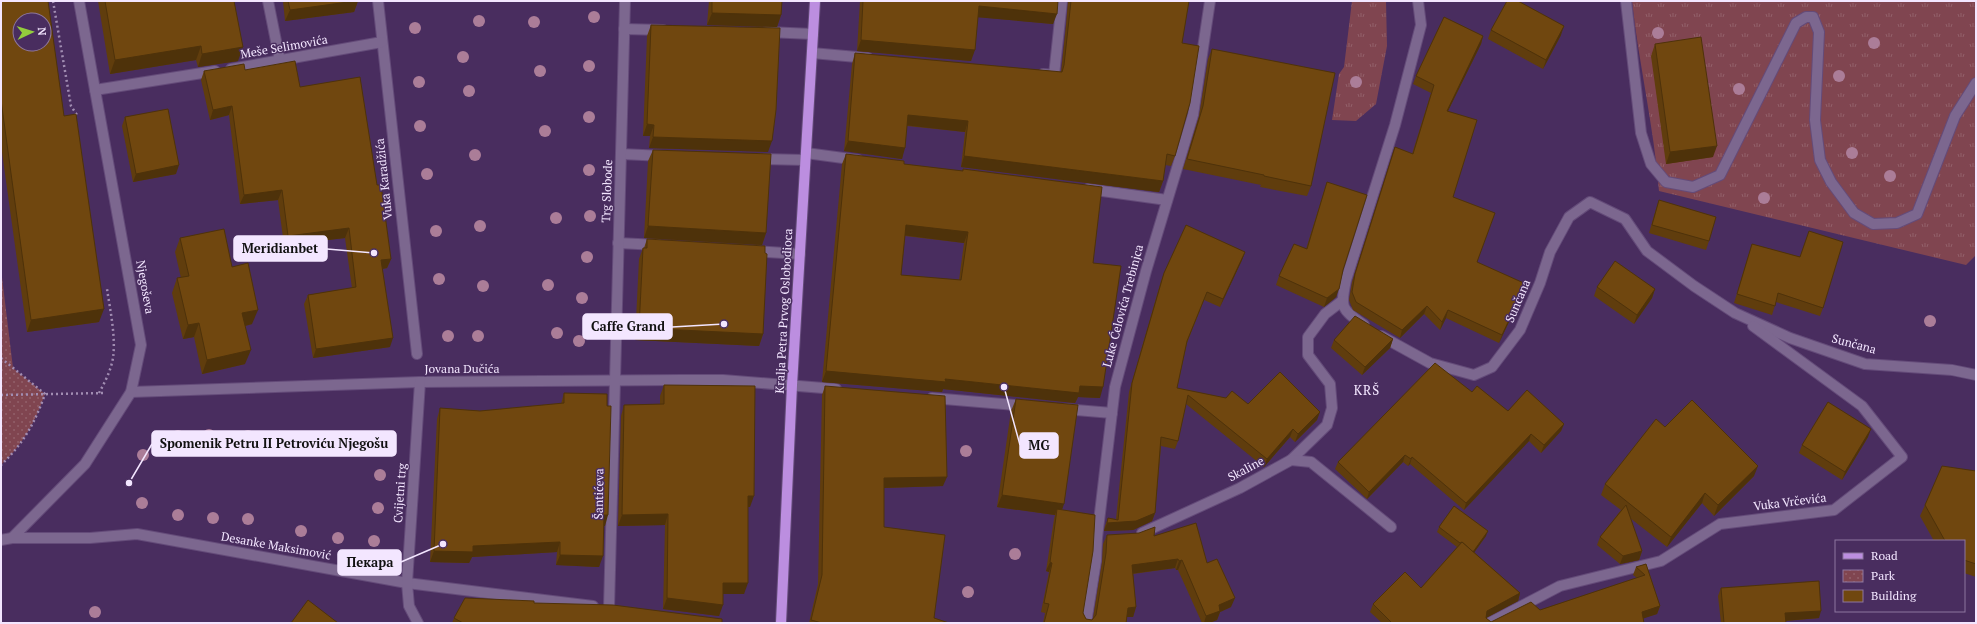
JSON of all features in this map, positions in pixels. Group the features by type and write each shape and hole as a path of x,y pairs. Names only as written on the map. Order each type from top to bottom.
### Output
{"main road":[{"name":"Kralja Petra Prvog Oslobodioca","path":"781,623 792,385 815,1"}],"street":[{"name":"Njegoševa","path":"12,538 85,464 131,392 141,345 79,1"},
{"path":"268,1 280,61"},
{"name":"Vuka Karadžića","path":"378,1 417,354"},
{"name":"Trg Slobode","path":"615,381 625,1"},
{"path":"1030,73 1054,75 1062,1"},
{"name":"Luke Ćelovića Trebinjca","path":"1086,623 1101,537 1112,414 1118,373 1146,271 1193,115 1210,1"},
{"path":"1342,301 1346,280 1395,124 1421,25 1418,1"},
{"path":"1626,1 1641,133 1651,164 1666,182 1693,187 1720,175 1796,24 1806,17 1813,17 1819,32 1815,120 1820,160 1831,182 1854,213 1873,224 1897,223 1917,214 1955,116 1976,83"},
{"path":"624,29 671,30"},
{"path":"758,32 813,34"},
{"name":"Meše Selimovića","path":"95,90 280,61 382,42"},
{"path":"812,53 874,59"},
{"path":"621,154 675,156"},
{"path":"744,158 806,157 869,161"},
{"path":"1081,188 1167,200"},
{"name":"Sunčana","path":"1342,301 1348,314 1372,330 1430,363 1474,375 1492,367 1520,330 1540,283 1550,252 1569,217 1590,202 1625,219 1647,250 1735,314 1790,338 1865,364 1952,370 1976,375"},
{"path":"618,243 666,246"},
{"path":"745,251 800,254"},
{"name":"Skaline","path":"1135,536 1240,488 1291,460 1327,425 1332,408 1330,384 1308,355 1308,337 1325,314 1342,301"},
{"name":"Vuka Vrčevića","path":"1488,623 1560,586 1661,561 1720,524 1834,510 1902,457 1862,406 1735,314"},
{"name":"Jovana Dučića","path":"131,392 420,382 723,380 847,390"},
{"name":"Šantićeva","path":"613,609 615,381"},
{"name":"Cvijetni trg","path":"418,623 409,606 407,583 420,382"},
{"path":"925,397 1034,407"},
{"path":"1057,409 1112,414"},
{"path":"1291,460 1311,462 1391,528"},
{"name":"Desanke Maksimović","path":"1,540 12,538 90,538 137,534 407,583 613,609"}],"path":[{"path":"54,1 71,106 78,117"},
{"path":"99,393 107,378 113,357 112,323 106,284"},
{"path":"1,358 45,394"},
{"path":"1,395 131,392"},
{"path":"1,465 15,452 36,420 45,394"}],"green space":[{"path":"1352,1 1386,1 1387,46 1376,104 1356,121 1332,120 1339,74 1344,67"},
{"path":"1632,1 1976,1 1976,255 1966,265 1659,191 1654,143 1638,49"},
{"path":"1,269 13,368 45,394 28,432 16,449 1,465"}],"building":[{"path":"1,1 48,1 50,12 12,12 12,52 52,52 52,30 64,116 76,114 104,309 31,320 1,100"},
{"path":"105,1 234,1 243,47 202,54 201,46 115,60"},
{"path":"288,1 355,1 290,10"},
{"path":"712,1 782,1 781,15 712,13"},
{"path":"863,1 1058,1 1057,14 979,6 975,50 861,40"},
{"path":"1071,1 1189,1 1182,43 1199,46 1190,103 1175,156 1167,154 1163,181 964,156 968,121 908,115 905,148 848,141 855,53 1062,72"},
{"path":"1507,1 1518,1 1564,26 1546,60 1491,30"},
{"path":"1444,17 1483,36 1447,111 1477,120 1453,197 1495,213 1477,262 1526,284 1502,335 1448,310 1442,322 1427,306 1402,330 1356,302 1352,292 1355,274 1395,147 1413,154 1434,85 1416,76"},
{"path":"651,25 780,28 776,110 772,141 653,137 654,125 647,124"},
{"path":"1701,37 1717,146 1670,152 1655,44"},
{"path":"1212,49 1335,73 1311,186 1187,159 1203,106"},
{"path":"295,61 300,87 360,77 377,185 381,185 391,259 381,260 393,338 316,349 308,295 356,287 349,228 288,236 282,190 244,195 232,106 213,110 204,71 244,64 245,70"},
{"path":"168,109 179,165 136,174 125,117"},
{"path":"653,150 771,154 766,233 648,226"},
{"path":"846,154 904,161 904,164 963,171 963,169 1102,187 1093,263 1121,266 1103,387 1080,386 1079,393 945,379 946,382 826,371","holes":["906,225 968,232 961,280 901,275"]},
{"path":"1327,182 1367,195 1343,270 1339,289 1327,298 1279,276 1294,244 1307,249"},
{"path":"1659,200 1716,217 1709,241 1652,225"},
{"path":"1186,225 1245,252 1223,299 1207,292 1187,341 1177,388 1226,398 1232,391 1248,404 1280,372 1320,412 1298,434 1293,429 1267,459 1188,395 1178,441 1161,437 1155,513 1136,521 1107,523 1108,518 1118,520 1132,383 1164,273"},
{"path":"224,229 232,267 248,263 258,310 242,313 251,350 207,360 199,323 188,325 177,278 189,276 180,238"},
{"path":"1809,231 1843,242 1823,308 1778,293 1775,306 1737,294 1752,244 1800,257"},
{"path":"647,239 765,246 765,253 767,254 763,334 639,328 643,248 647,248"},
{"path":"1615,261 1655,289 1637,315 1597,287"},
{"path":"1355,316 1393,339 1365,367 1334,340"},
{"path":"1435,363 1472,392 1477,386 1508,411 1527,390 1564,424 1544,445 1531,434 1466,503 1412,457 1411,459 1405,455 1369,492 1338,462"},
{"path":"664,385 755,386 754,496 748,496 748,583 723,583 723,605 667,598 668,514 622,515 624,405 664,404"},
{"path":"825,386 945,396 947,477 884,478 884,527 945,535 934,618 949,623 822,623 811,620 822,575"},
{"path":"564,393 607,394 607,406 611,406 608,515 604,515 603,556 560,555 560,542 473,546 473,552 434,551 440,408 480,411 564,403"},
{"path":"1016,399 1078,405 1064,504 1002,495"},
{"path":"1692,400 1758,466 1718,505 1705,493 1671,537 1605,484 1656,419 1665,427"},
{"path":"1828,402 1871,429 1845,472 1802,445"},
{"path":"1942,466 1976,471 1976,564 1965,560 1965,540 1944,539 1925,505"},
{"path":"1626,505 1642,551 1623,556 1600,537"},
{"path":"1454,506 1488,531 1473,552 1462,542 1460,543 1439,527"},
{"path":"1057,509 1095,515 1093,551 1083,613 1086,619 1092,620 1096,615 1106,553 1107,535 1139,533 1155,527 1154,536 1196,523 1207,563 1217,559 1235,598 1219,605 1220,611 1206,616 1182,560 1179,561 1178,559 1132,565 1136,607 1128,608 1126,623 1044,623 1049,604 1044,603 1052,563 1050,562"},
{"path":"1462,542 1520,593 1487,611 1486,618 1491,622 1531,602 1540,610 1645,575 1636,567 1646,564 1660,606 1642,612 1644,623 1392,623 1373,604 1405,572 1421,588"},
{"path":"1819,581 1821,611 1785,613 1786,623 1724,623 1721,588"},
{"path":"465,598 534,601 534,603 613,605 722,619 722,623 463,623 454,618"},
{"path":"308,600 338,623 291,623"}],"place":[{"name":"Meridianbet","path":"374,253"},
{"name":"Caffe Grand","path":"724,324"},
{"name":"MG","path":"1004,387"},
{"name":"Spomenik Petru II Petroviću Njegošu","path":"129,483"},
{"name":"Пекара","path":"443,544"}],"district":[{"name":"KRŠ","path":"1367,390"}]}
